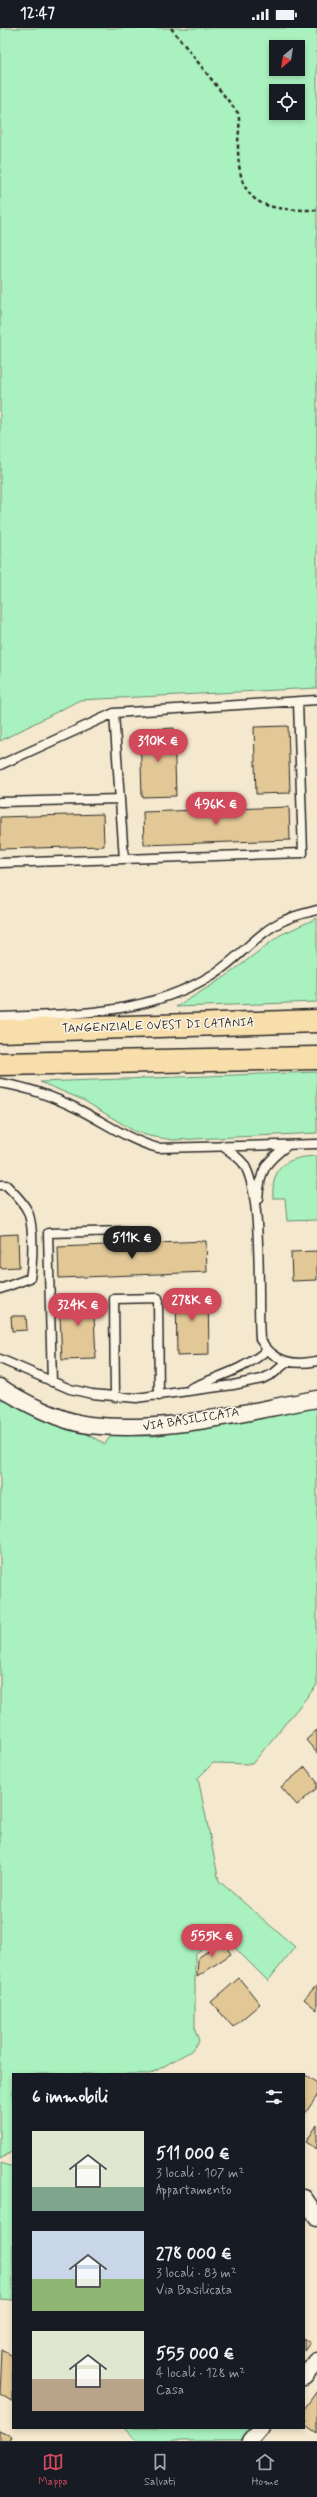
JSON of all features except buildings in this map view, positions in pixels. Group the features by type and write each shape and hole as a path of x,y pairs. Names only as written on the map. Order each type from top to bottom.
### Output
{"highway":[{"name":"TANGENZIALE OVEST DI CATANIA","path":"0,1031 317,1021"},
{"path":"0,1064 317,1058"}],"street":[{"name":"VIA BASILICATA","path":"0,1387 26,1405 87,1425 148,1428 317,1399"},
{"path":"305,2199 317,2217"},
{"path":"305,2376 317,2361"},
{"path":"250,2441 260,2429"}],"lane":[{"path":"0,765 114,713 317,700"},
{"path":"298,702 317,705"},
{"path":"0,863 303,854 298,702"},
{"path":"114,713 124,859"},
{"path":"0,802 120,799"},
{"path":"0,1016 88,1014 138,1006 176,995 214,975 284,920 317,910"},
{"path":"0,1083 18,1086 51,1098 144,1144 158,1148 317,1144"},
{"path":"256,1213 260,1179 264,1166 273,1156 288,1144"},
{"path":"222,1146 243,1164 253,1187 256,1213 260,1339 267,1350 287,1362 300,1364 317,1361"},
{"path":"0,1185 6,1185 22,1202 28,1212 31,1224 32,1269 30,1278 0,1289"},
{"path":"52,1382 48,1233 126,1231"},
{"path":"115,1397 114,1299 158,1298 159,1396"},
{"path":"182,1392 236,1371 253,1362 267,1350"},
{"path":"0,1355 17,1366"},
{"path":"0,1360 52,1382 78,1390 115,1397 159,1396 262,1379 274,1374 287,1362"}],"path":[{"path":"171,28 210,81 231,101 238,113 241,126 238,144 239,166 242,182 251,196 263,206 279,210 317,210"}],"green space":[{"path":"0,28 317,28 317,688 80,700 0,741"},
{"path":"317,918 317,1002 176,1007 225,977 280,935"},
{"path":"317,1072 317,1133 173,1140 149,1136 134,1131 83,1100 40,1082"},
{"path":"317,1156 317,1220 287,1221 285,1198 273,1198 273,1187 278,1170 283,1165 298,1158"},
{"path":"0,1394 50,1421 85,1433 105,1444 111,1435 154,1436 317,1406 317,1685 252,1764 213,1763 198,1778 219,1881 295,1947 268,1981 221,1934 195,1954 195,2029 199,2041 191,2051 152,2073 12,2073 12,2152 0,2159"},
{"path":"0,2163 12,2167 12,2300 0,2299"},
{"path":"126,2429 251,2429 239,2441 137,2441"}]}
